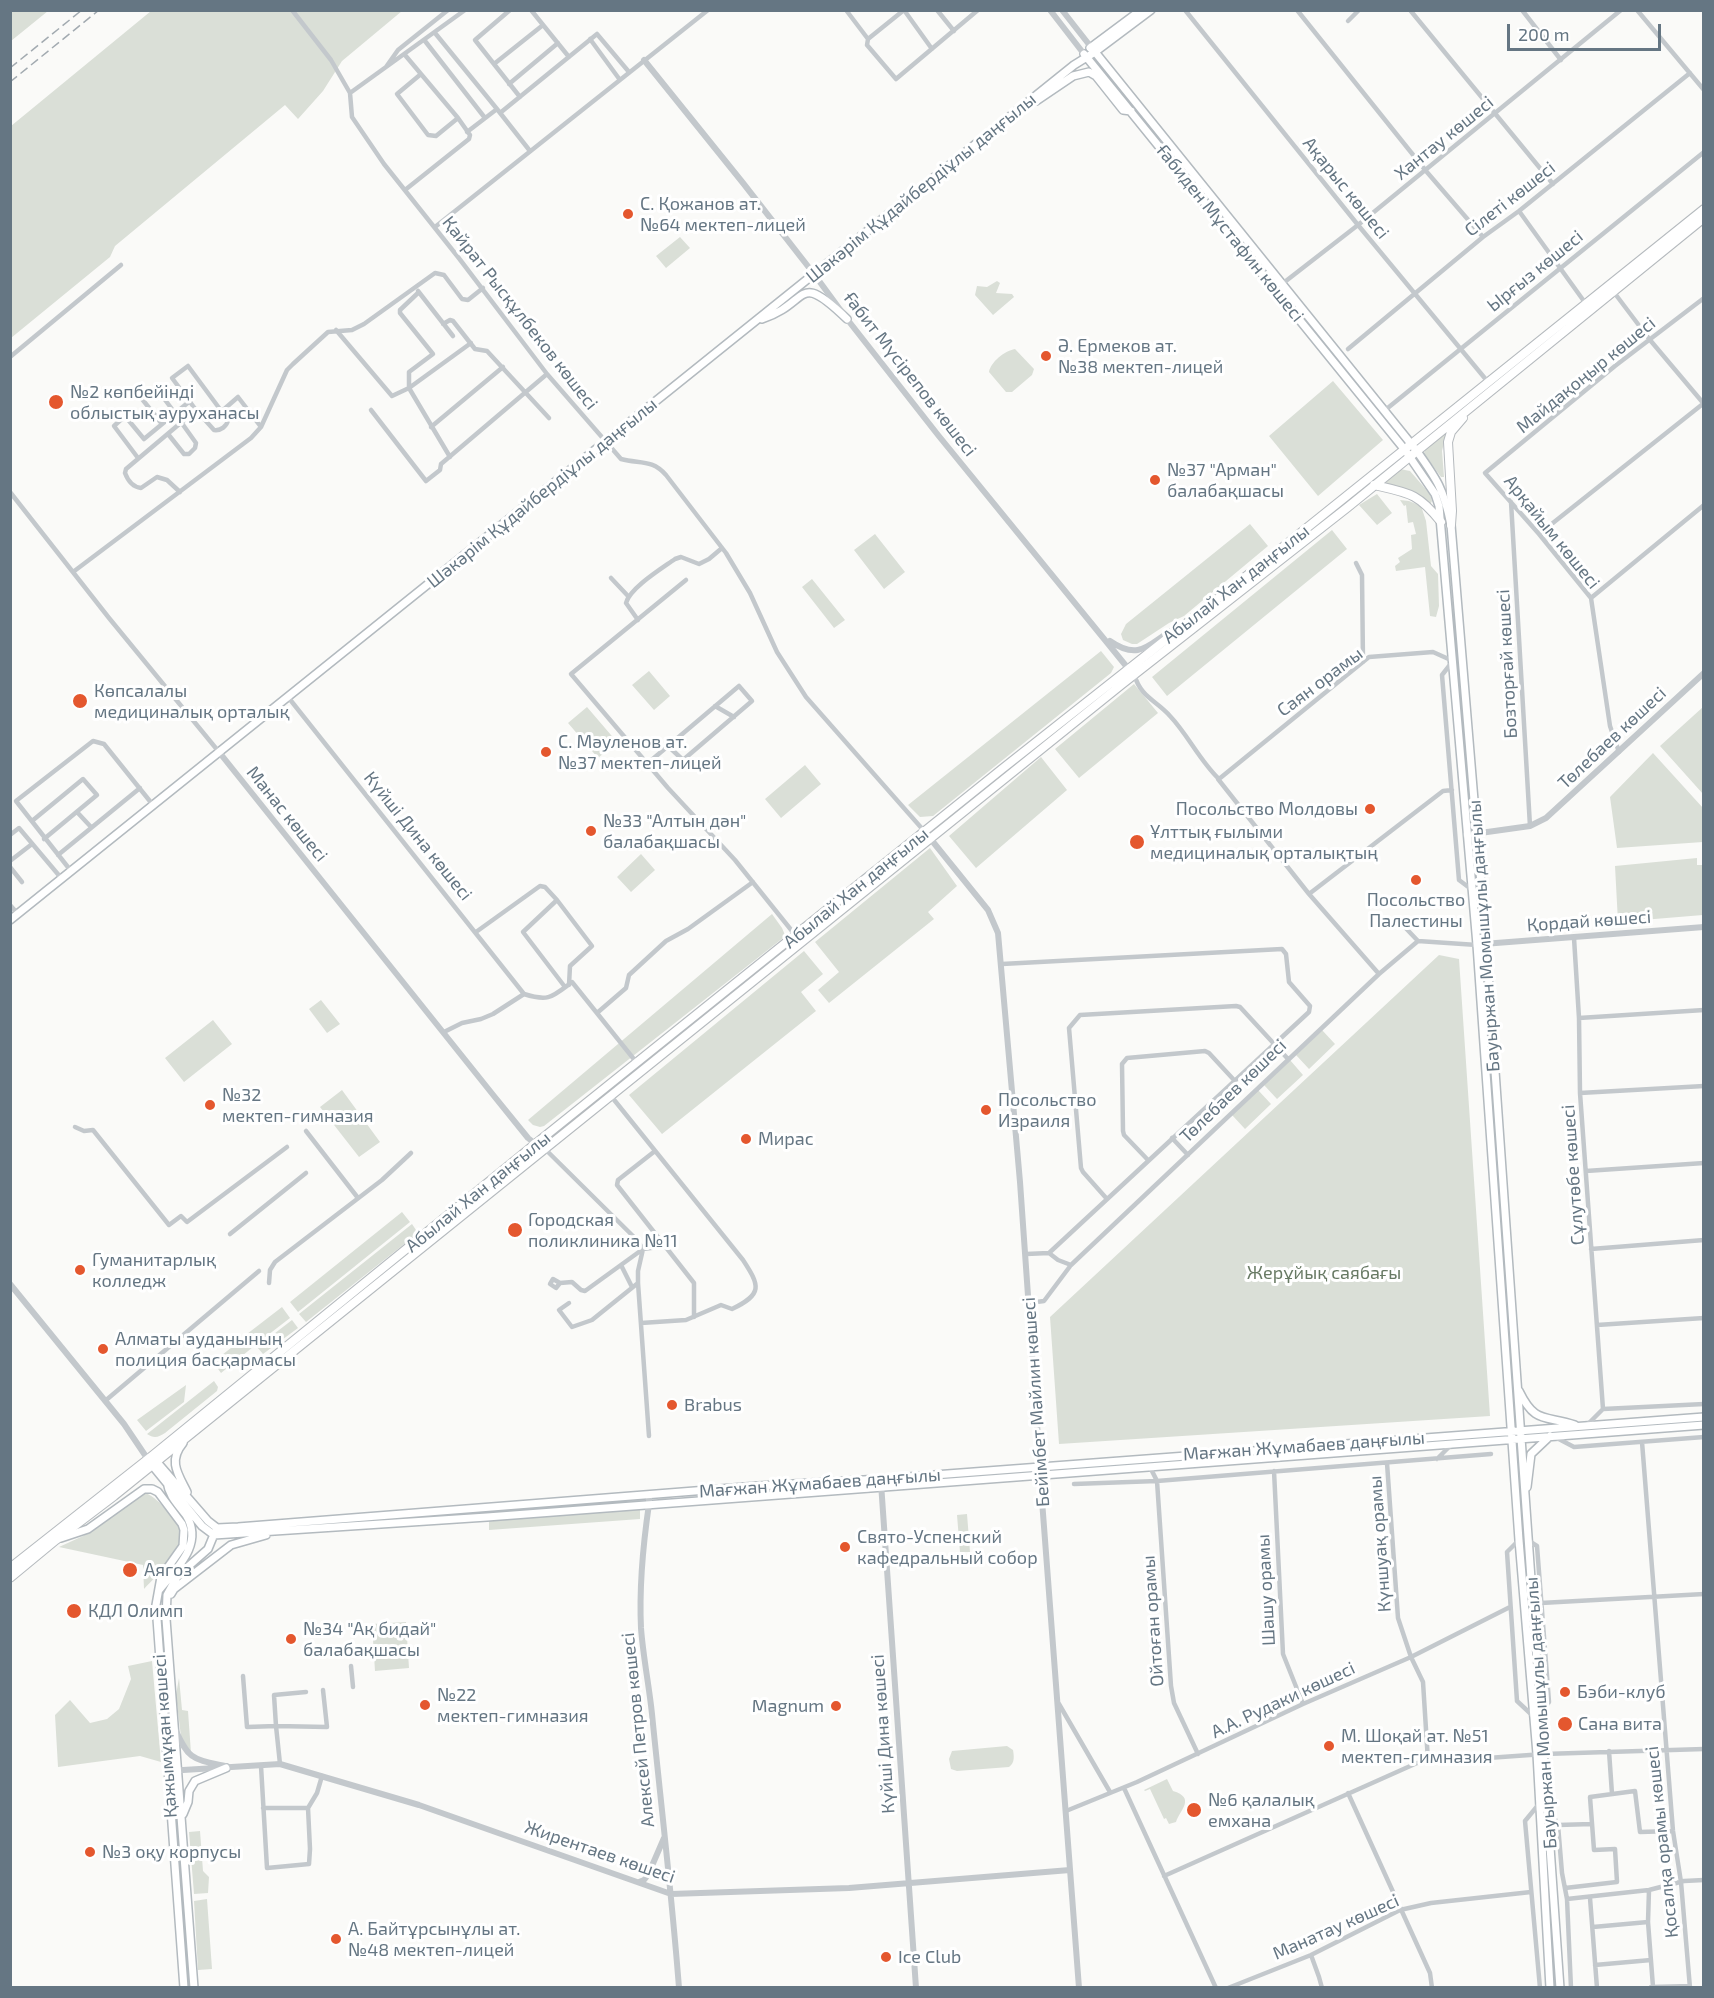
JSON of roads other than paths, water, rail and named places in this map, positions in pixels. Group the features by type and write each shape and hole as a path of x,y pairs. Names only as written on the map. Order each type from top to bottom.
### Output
{"main road":[{"name":"Шәкәрім Құдайбердіұлы даңғылы","path":"10,920 1141,10"},
{"name":"Шәкәрім Құдайбердіұлы даңғылы","path":"1093,50 1151,10"},
{"name":"Ғабиден Мұстафин көшесі","path":"1093,50 1384,411 1410,450"},
{"name":"Ғабиден Мұстафин көшесі","path":"1086,56 1410,450"},
{"path":"1027,103 1035,102 1079,74 1089,72 1096,76 1123,110 1131,111"},
{"name":"Абылай Хан даңғылы","path":"10,1578 534,1145 637,1063 931,839 1188,622 1410,450 1704,209"},
{"name":"Абылай Хан даңғылы","path":"1588,306 1613,291 1704,218"},
{"path":"756,321 777,314 800,295 811,292 825,299 846,320"},
{"path":"1451,525 1447,450 1450,432 1490,385"},
{"name":"Абылай Хан даңғылы","path":"10,1568 201,1424 610,1096 925,832 1374,485 1410,450"},
{"name":"Бауыржан Момышұлы даңғылы","path":"1410,450 1435,494 1440,506 1442,522 1466,835 1477,945 1532,1715 1548,1805 1560,1988"},
{"name":"Бауыржан Момышұлы даңғылы","path":"1410,450 1441,486 1446,498 1451,525 1486,944 1541,1714 1539,1803 1550,1988"},
{"path":"1374,485 1407,493 1420,499 1442,522"},
{"path":"1518,1387 1533,1413 1545,1418 1583,1426"},
{"path":"1513,1435 1583,1426 1704,1417"},
{"path":"192,1503 176,1473 175,1459 180,1446 201,1424"},
{"path":"1521,1434 1552,1436 1704,1425"},
{"name":"Мағжан Жұмабаев даңғылы","path":"1040,1470 1150,1467 1452,1443 1513,1435"},
{"name":"Мағжан Жұмабаев даңғылы","path":"216,1531 269,1532 650,1504 1040,1470 1513,1435"},
{"path":"1525,1496 1529,1482 1531,1454 1552,1436"},
{"path":"152,1460 202,1526 216,1531"},
{"path":"152,1460 216,1531"},
{"path":"158,1592 188,1554 192,1538 190,1524 168,1491 167,1482"},
{"name":"Мағжан Жұмабаев даңғылы","path":"216,1531 758,1486 881,1483"},
{"path":"56,1539 88,1529 137,1492 152,1489 158,1492 182,1524 185,1539 180,1552 161,1577 158,1592"},
{"path":"158,1592 208,1549 216,1531"},
{"path":"166,1605 174,1589 231,1545 263,1536 269,1532"},
{"path":"166,1605 167,1595 177,1577"},
{"name":"Қажымұқан көшесі","path":"158,1592 156,1626 184,1988"},
{"name":"Қажымұқан көшесі","path":"166,1605 194,1988"},
{"path":"182,1816 188,1802 189,1791 195,1781 228,1768"}],"street":[{"name":"Қайрат Рысқұлбеков көшесі","path":"292,10 331,60 350,93 352,117 384,164 483,288 547,374 621,459 636,463 652,463 659,467 722,548 750,593 777,652 806,697 925,832"},
{"path":"385,69 398,50 448,10"},
{"path":"350,93 465,10"},
{"path":"510,10 475,40 520,97"},
{"path":"531,10 569,57"},
{"path":"435,227 708,10"},
{"path":"846,10 868,39"},
{"path":"937,10 954,31"},
{"path":"932,49 904,11 868,39 867,45 896,79 954,31 978,10"},
{"name":"Ғабиден Мұстафин көшесі","path":"1050,10 1086,56"},
{"name":"Ғабиден Мұстафин көшесі","path":"1062,10 1093,50"},
{"name":"Ақарыс көшесі","path":"1185,10 1490,385"},
{"path":"1298,10 1426,171 1483,237"},
{"path":"1348,21 1359,10"},
{"path":"1410,10 1553,184"},
{"path":"1522,10 1561,60"},
{"name":"Хантау көшесі","path":"1282,284 1426,171 1622,10"},
{"path":"1637,10 1704,90"},
{"path":"494,64 543,25"},
{"path":"435,33 530,151"},
{"path":"467,132 520,97 597,34 629,72"},
{"path":"590,39 620,80"},
{"path":"425,41 485,118"},
{"path":"509,84 558,43"},
{"path":"405,55 458,118 469,139 405,190"},
{"name":"Ғабит Мүсірепов көшесі","path":"644,60 814,274 846,320 1131,671"},
{"name":"Сілеті көшесі","path":"1348,349 1483,237 1519,212 1690,73"},
{"path":"421,74 397,94 428,135 436,136 458,118"},
{"name":"Ырғыз көшесі","path":"1384,411 1704,152"},
{"path":"1519,212 1588,306"},
{"path":"10,357 121,265"},
{"path":"73,572 250,438 261,427 287,370 316,340 328,332 352,330 364,324 428,277 440,273 462,299 468,300 483,288"},
{"path":"414,287 453,336"},
{"path":"1539,534 1703,404 1613,291"},
{"path":"419,292 400,310 400,313 433,354 409,372 409,388 450,457"},
{"name":"Майдақоңыр көшесі","path":"1485,473 1616,366 1704,298"},
{"path":"443,324 450,320 453,321 475,349 487,351 549,418"},
{"path":"336,330 389,395 394,396 409,388 471,343"},
{"path":"188,366 222,411 228,420 227,423 214,430 190,401 172,378 188,366"},
{"path":"431,427 503,367"},
{"path":"371,410 388,435 426,481 440,470 441,464 547,374"},
{"path":"162,424 142,399 156,388 175,413"},
{"path":"222,411 238,397 261,427"},
{"path":"138,458 114,426 125,416 144,439 190,401"},
{"path":"180,492 158,477 141,488 133,486 125,473 126,469 138,458 196,410"},
{"path":"168,434 184,454 189,454 195,448 196,443 181,422"},
{"name":"Арқайым көшесі","path":"1485,473 1591,598 1611,732 1619,752"},
{"name":"Манас көшесі","path":"10,492 534,1145"},
{"name":"Бозторғай көшесі","path":"1511,501 1530,826"},
{"path":"1591,598 1704,505"},
{"path":"638,620 626,603 628,596 675,559 681,557 699,564 722,548"},
{"path":"1356,563 1362,575 1363,662"},
{"path":"611,578 628,596"},
{"path":"686,580 571,675 753,882 798,940"},
{"path":"1104,637 1121,649 1143,650 1188,622"},
{"name":"Саян орамы","path":"1219,779 1369,657 1433,652 1453,661"},
{"path":"1453,661 1442,675 1459,880 1471,889"},
{"path":"1131,671 1149,700 1170,714 1309,894 1379,974"},
{"name":"Төлебаев көшесі","path":"1530,826 1546,818 1560,806 1704,673"},
{"path":"648,763 715,706 739,686 752,701 683,760 668,746"},
{"name":"Күйші Дина көшесі","path":"288,696 524,994"},
{"path":"715,706 734,717"},
{"path":"71,871 16,801 93,741 104,744 153,805"},
{"path":"32,821 83,778 97,795 44,839"},
{"path":"58,855 140,788"},
{"path":"1309,894 1443,791 1452,790"},
{"path":"77,812 92,827"},
{"path":"1466,835 1530,826"},
{"path":"10,835 18,828 62,879"},
{"name":"Бейімбет Майлин көшесі","path":"925,832 988,910 998,933 1026,1254 1079,1988"},
{"path":"10,861 32,844"},
{"path":"10,867 22,882"},
{"path":"597,1013 626,988 629,975 666,941 688,929 753,882"},
{"path":"476,932 540,886 545,887 592,946 570,966 567,986"},
{"path":"557,900 523,932 567,986"},
{"path":"10,905 18,914"},
{"path":"1398,920 1418,941 1477,945"},
{"name":"Қордай көшесі","path":"1477,945 1704,927"},
{"name":"Сұлутөбе көшесі","path":"1574,938 1579,1018 1580,1093 1603,1409"},
{"name":"Төлебаев көшесі","path":"1029,1303 1044,1301 1071,1265 1379,974 1418,941"},
{"path":"1002,964 1282,949 1286,954 1288,982 1310,1006 1310,1009 1049,1253"},
{"path":"444,1032 462,1023 493,1014 524,994 544,999 550,998 572,982 637,1063"},
{"path":"1107,1198 1082,1168 1069,1028 1080,1015 1236,1006 1240,1007 1288,1059"},
{"path":"1579,1018 1704,1010"},
{"path":"1148,1160 1124,1135 1123,1131 1122,1064 1127,1058 1205,1051 1234,1080"},
{"path":"1580,1093 1704,1086"},
{"path":"610,1096 743,1260 755,1279 757,1288 753,1296 732,1309 721,1305 686,1320 641,1323"},
{"path":"75,1127 84,1131 93,1130 169,1225 181,1216 187,1222 287,1147"},
{"path":"306,1131 358,1198"},
{"path":"1172,1138 1188,1155"},
{"path":"534,1145 544,1148 637,1240 643,1249 638,1283 649,1437"},
{"path":"655,1151 618,1180 617,1185 694,1283 694,1317"},
{"path":"269,1283 270,1270 275,1262 382,1180 411,1153"},
{"path":"1586,1171 1704,1163"},
{"path":"230,1234 306,1173"},
{"path":"1591,1249 1704,1240"},
{"path":"560,1283 572,1282 585,1291 643,1249 666,1246"},
{"path":"1026,1254 1049,1253 1058,1260 1071,1265"},
{"path":"621,1265 632,1287"},
{"path":"105,1401 259,1271"},
{"path":"569,1303 559,1310 572,1327 592,1320 638,1283"},
{"path":"10,1284 152,1460"},
{"path":"1597,1325 1704,1318"},
{"path":"1583,1426 1603,1409 1704,1404"},
{"path":"1552,1436 1574,1447 1704,1437"},
{"name":"Қосалқа орамы көшесі","path":"1642,1442 1673,1831 1681,1882 1690,1987"},
{"path":"1437,1459 1452,1443"},
{"path":"1074,1484 1157,1481 1491,1454"},
{"name":"Күншуақ орамы","path":"1387,1463 1398,1618 1411,1657 1423,1682 1428,1761"},
{"path":"1150,1467 1157,1481"},
{"name":"Шашу орамы","path":"1274,1471 1283,1654 1303,1704"},
{"name":"Ойтоған орамы","path":"1157,1481 1171,1686 1174,1703 1198,1754"},
{"name":"Күйші Дина көшесі","path":"881,1483 916,1988"},
{"name":"Алексей Петров көшесі","path":"649,1496 650,1504 641,1571 641,1629 649,1678 679,1988"},
{"path":"1519,1540 1507,1552 1510,1607 1517,1701 1532,1715"},
{"path":"1528,1540 1537,1546 1550,1702 1541,1714"},
{"path":"1541,1603 1704,1594"},
{"name":"А.А. Рудаки көшесі","path":"1066,1811 1124,1788 1303,1704 1411,1657 1510,1607"},
{"path":"351,1666 353,1687"},
{"path":"243,1676 247,1727 327,1727 323,1690"},
{"path":"280,1764 274,1695 306,1692"},
{"path":"1058,1702 1110,1792"},
{"path":"175,1729 184,1750 191,1757 228,1768"},
{"path":"1164,1876 1406,1767 1428,1761 1540,1754 1704,1749"},
{"path":"1609,1752 1612,1794"},
{"name":"Жирентаев көшесі","path":"167,1771 280,1764 419,1805 671,1894 907,1884 1070,1870"},
{"path":"261,1766 267,1868 309,1864 308,1808 317,1792 322,1776"},
{"path":"1124,1788 1216,1988"},
{"path":"1565,1887 1617,1882 1615,1849 1594,1850 1590,1797 1635,1791 1640,1832 1673,1831"},
{"path":"1348,1793 1430,1973 1432,1988"},
{"path":"1539,1803 1525,1821 1540,1988"},
{"path":"1548,1805 1558,1825 1567,1899 1571,1988"},
{"path":"263,1808 308,1808"},
{"path":"1558,1825 1592,1824"},
{"path":"637,1882 644,1880 648,1875 664,1837"},
{"path":"1567,1899 1649,1890 1681,1882 1704,1880"},
{"path":"1649,1890 1648,1922 1652,1988 1690,1987"},
{"name":"Манатау көшесі","path":"1228,1988 1238,1986 1311,1954 1400,1910 1431,1903 1531,1893"},
{"path":"1590,1898 1597,1988"},
{"path":"1593,1927 1648,1922"},
{"path":"1557,1953 1569,1952"},
{"path":"1311,1954 1322,1988"},
{"path":"1595,1965 1651,1960"}],"railway":[{"path":"10,68 82,10"},
{"path":"10,82 99,10"}],"place":[{"name":"С. Қожанов ат. №64 мектеп-лицей","path":"628,214"},
{"name":"Ә. Ермеков ат. №38 мектеп-лицей","path":"1046,356"},
{"name":"№2 көпбейінді облыстық ауруханасы","path":"56,402"},
{"name":"№37 \"Арман\" балабақшасы","path":"1155,480"},
{"name":"Көпсалалы медициналық орталық","path":"80,701"},
{"name":"С. Мәуленов ат. №37 мектеп-лицей","path":"546,752"},
{"name":"Посольство Молдовы","path":"1370,809"},
{"name":"№33 \"Алтын дән\" балабақшасы","path":"591,831"},
{"name":"Ұлттық ғылыми медициналық орталықтың","path":"1137,842"},
{"name":"Посольство Палестины","path":"1416,880"},
{"name":"№32 мектеп-гимназия","path":"210,1105"},
{"name":"Посольство Израиля","path":"986,1110"},
{"name":"Мирас","path":"746,1139"},
{"name":"Городская поликлиника №11","path":"515,1230"},
{"name":"Гуманитарлық колледж","path":"80,1270"},
{"name":"Алматы ауданының полиция басқармасы","path":"103,1349"},
{"name":"Brabus","path":"672,1405"},
{"name":"Свято-Успенский кафедральный собор","path":"845,1547"},
{"name":"Аягоз","path":"130,1570"},
{"name":"КДЛ Олимп","path":"74,1611"},
{"name":"№34 \"Ақ бидай\" балабақшасы","path":"291,1639"},
{"name":"Бэби-клуб","path":"1565,1692"},
{"name":"№22 мектеп-гимназия","path":"425,1705"},
{"name":"Magnum","path":"836,1706"},
{"name":"Сана вита","path":"1565,1724"},
{"name":"М. Шоқай ат. №51 мектеп-гимназия","path":"1329,1746"},
{"name":"№6 қалалық емхана","path":"1194,1810"},
{"name":"№3 оқу корпусы","path":"90,1852"},
{"name":"А. Байтұрсынұлы ат. №48 мектеп-лицей","path":"336,1939"},
{"name":"Ice Club","path":"886,1957"}],"park label":[{"name":"Жерұйық саябағы","path":"1324,1273"}]}
